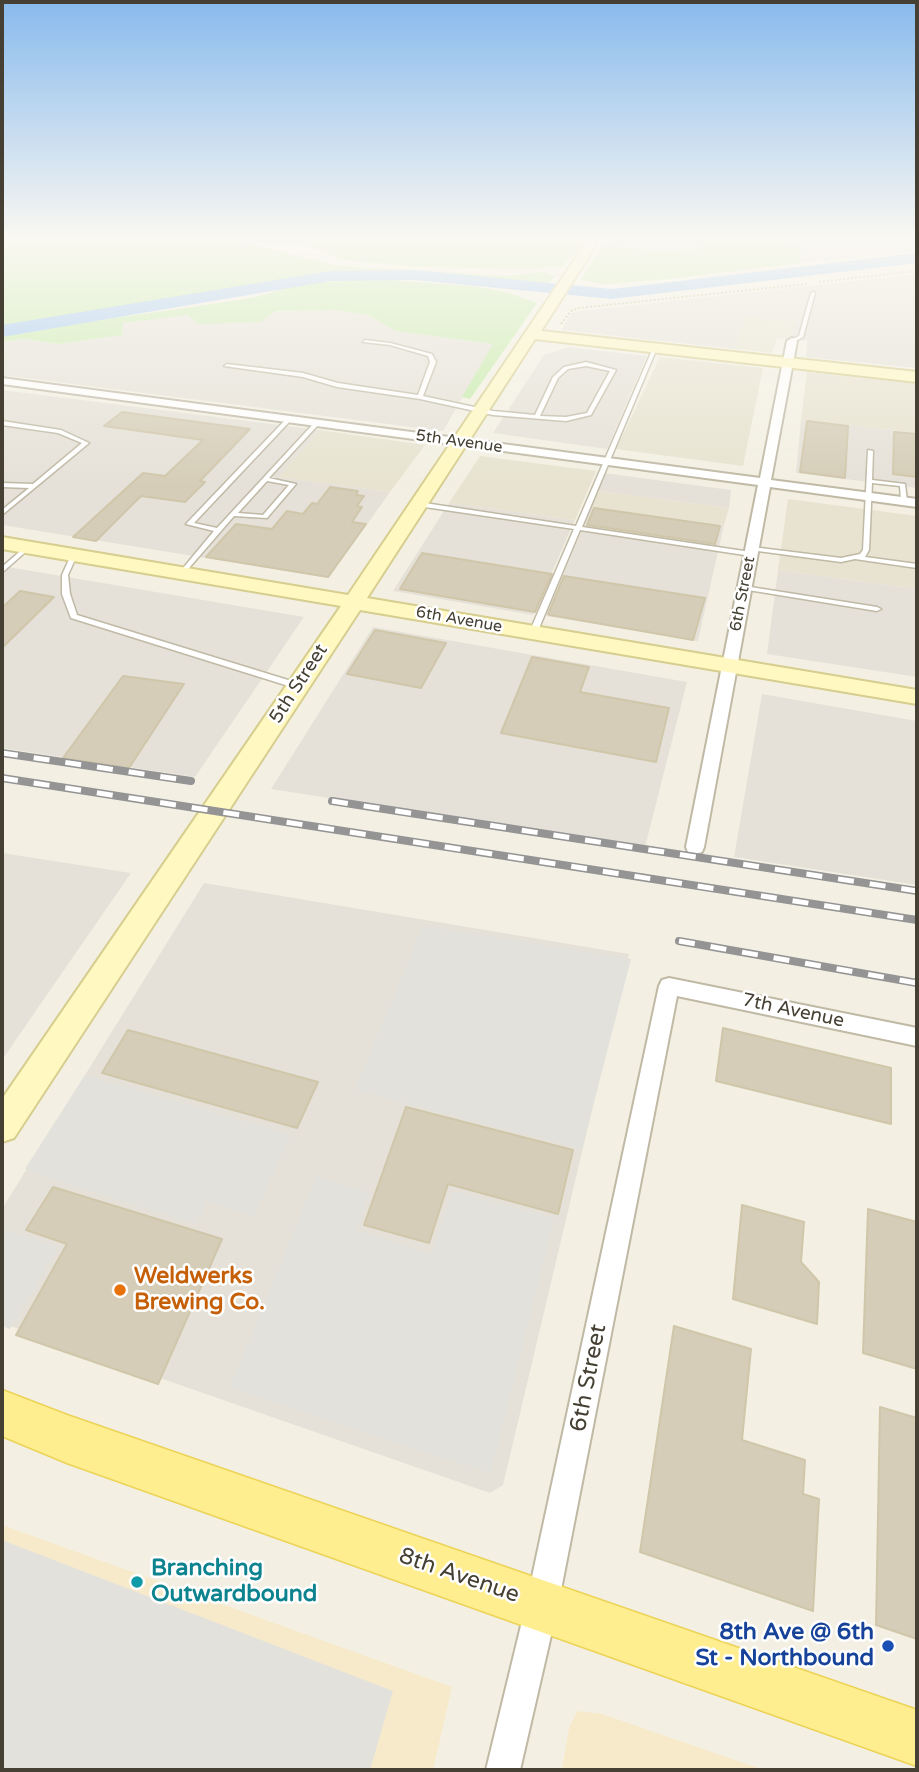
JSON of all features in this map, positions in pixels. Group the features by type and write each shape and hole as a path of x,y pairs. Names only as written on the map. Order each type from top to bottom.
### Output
{"main road":[{"name":"5th Street","path":"2,1127 540,320"},
{"path":"530,334 917,377"},
{"name":"6th Avenue","path":"2,543 917,697"},
{"name":"8th Avenue","path":"2,1413 80,1443 917,1738"}],"street":[{"name":"6th Street","path":"695,846 792,341"},
{"name":"5th Avenue","path":"2,381 917,503"},
{"name":"6th Street","path":"503,1770 542,1605 669,986"},
{"name":"7th Avenue","path":"669,986 917,1037"}],"lane":[{"path":"792,341 801,337 806,320"},
{"path":"365,341 390,344 430,355 433,362 420,397"},
{"path":"533,633 655,348"},
{"path":"227,366 303,375 337,385 480,409 537,417 575,419 589,414 613,370 586,364 565,369 556,377 537,417"},
{"path":"218,530 189,524 289,419"},
{"path":"2,423 59,431 86,443 2,513"},
{"path":"181,574 232,514 317,423"},
{"path":"858,558 866,550 870,451"},
{"path":"232,514 265,517 293,484 265,480"},
{"path":"869,481 903,485 904,501"},
{"path":"2,485 34,486"},
{"path":"418,504 751,551 841,560 858,558 917,566"},
{"path":"2,570 27,548"},
{"path":"74,555 65,575 66,594 74,616 298,686"},
{"path":"744,588 877,609"}],"path":[{"path":"557,330 565,320"}],"shaded area":[{"path":"147,320 376,320 396,331 494,344 443,431 2,375 2,342 24,339 59,344 122,335 123,323"},
{"path":"567,320 744,320 735,349 561,330"},
{"path":"744,320 796,322 792,339 777,338 772,353 735,349"},
{"path":"772,320 917,320 917,368 806,357 807,341 792,339 795,322"},
{"path":"569,347 647,356 607,449 493,433 544,355"},
{"path":"660,357 763,368 743,466 616,449"},
{"path":"807,372 917,384 917,433 801,420"},
{"path":"2,390 320,430 279,477 390,492 329,578 2,525"},
{"path":"801,420 917,433 917,488 796,473"},
{"path":"320,430 425,445 390,492 278,477"},
{"path":"480,456 596,471 575,520 449,503"},
{"path":"604,473 731,490 729,508 598,491"},
{"path":"598,491 729,508 724,525 591,508"},
{"path":"788,499 917,516 917,589 778,570"},
{"path":"449,503 575,520 533,615 393,591"},
{"path":"591,508 724,525 698,641 546,616"},
{"path":"2,566 304,617 195,777 2,748"},
{"path":"778,570 917,589 917,677 767,654"},
{"path":"373,627 687,682 645,847 271,789"},
{"path":"762,694 917,721 917,885 734,857"},
{"path":"2,853 131,873 2,1060"},
{"path":"204,883 629,954 503,1485 490,1493 2,1323 2,1209"},
{"path":"423,926 631,959 582,1149 355,1090"},
{"path":"85,1075 291,1135 253,1217 207,1201 196,1225 25,1169"},
{"path":"316,1177 370,1193 357,1231 432,1254 452,1191 554,1218 491,1473 230,1388"},
{"path":"2,1228 58,1247 10,1329 2,1326"},
{"path":"2,1525 452,1687 433,1770 2,1770"},
{"path":"2,1540 393,1691 370,1770 2,1770"},
{"path":"577,1711 602,1714 764,1770 562,1770 569,1728"}],"green space":[{"path":"2,320 41,320 2,326"},
{"path":"102,320 150,320 123,323 122,335 59,344 24,339 2,342 2,334"},
{"path":"193,320 264,320 261,322 198,324"},
{"path":"376,320 525,320 470,399 462,397 493,344 396,331"}],"building":[{"path":"122,412 250,429 200,481 205,482 185,502 141,496 96,541 73,537 143,473 165,476 203,440 104,426"},
{"path":"807,421 848,426 845,478 800,472"},
{"path":"894,432 917,434 917,477 893,474"},
{"path":"330,487 358,491 356,495 364,496 357,506 362,507 352,522 366,524 328,577 206,557 236,524 272,529 287,511 303,514 312,503 317,504"},
{"path":"594,508 720,526 715,544 587,525"},
{"path":"422,553 552,574 535,612 400,589"},
{"path":"564,576 705,598 693,640 550,615 548,614"},
{"path":"20,591 54,597 2,648 2,608"},
{"path":"375,630 446,643 421,688 347,674"},
{"path":"532,657 589,667 580,692 669,708 656,762 501,733"},
{"path":"123,676 184,684 129,768 63,758"},
{"path":"723,1028 891,1068 891,1124 716,1081"},
{"path":"128,1030 318,1082 297,1128 102,1073"},
{"path":"406,1107 573,1150 558,1214 448,1184 429,1243 364,1225"},
{"name":"Weldwerks Brewing Co.","path":"53,1187 222,1239 158,1384 16,1335 67,1244 26,1230"},
{"path":"742,1205 804,1222 801,1262 819,1282 817,1324 733,1299"},
{"path":"868,1209 917,1222 917,1369 863,1353"},
{"path":"674,1326 751,1349 742,1440 805,1460 803,1494 819,1499 813,1611 640,1552"},
{"path":"880,1407 917,1418 917,1639 876,1625"}],"waterway":[{"path":"2,331 69,320"}],"railway":[{"path":"2,753 191,781"},
{"path":"2,778 917,920"},
{"path":"332,801 917,891"},
{"path":"679,941 917,983"}],"place":[{"name":"Weldwerks Brewing Co.","path":"120,1290"},
{"name":"Branching Outwardbound","path":"137,1582"},
{"name":"8th Ave @ 6th St - Northbound","path":"888,1646"}]}
